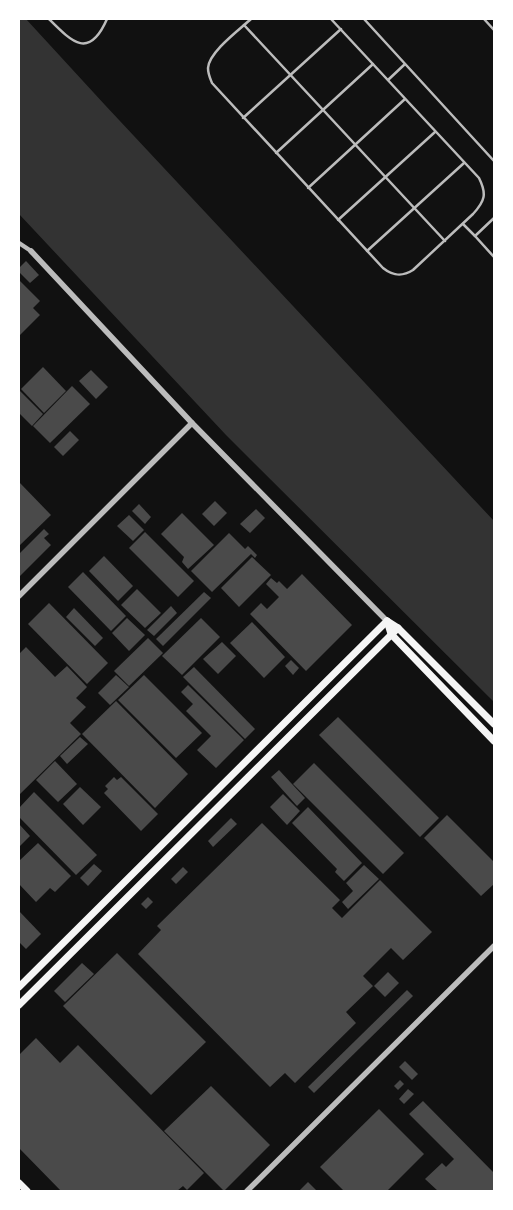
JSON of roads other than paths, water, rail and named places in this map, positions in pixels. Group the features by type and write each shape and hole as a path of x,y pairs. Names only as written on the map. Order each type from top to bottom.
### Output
{"main road":[{"path":"387,621 398,628 494,724"},
{"path":"387,621 391,634 494,741"},
{"path":"19,987 387,621"},
{"path":"19,1005 398,628"},
{"path":"19,1183 27,1191"}],"street":[{"path":"19,243 31,250 192,423 387,621"},
{"path":"19,596 192,423"},
{"path":"247,1191 494,946"}],"lane":[{"path":"49,19 66,36 77,43 91,41 95,38 107,19"},
{"path":"251,19 211,57 208,75 212,83 383,268 390,273 406,274 445,241 481,205 484,195 482,186 479,178 332,19"},
{"path":"364,19 494,162"},
{"path":"484,19 494,30"},
{"path":"244,25 445,241"},
{"path":"243,118 341,29"},
{"path":"276,153 373,64"},
{"path":"388,80 405,64"},
{"path":"308,188 405,99"},
{"path":"338,220 436,131"},
{"path":"367,251 464,162"},
{"path":"475,236 494,218"},
{"path":"463,224 494,257"}]}
